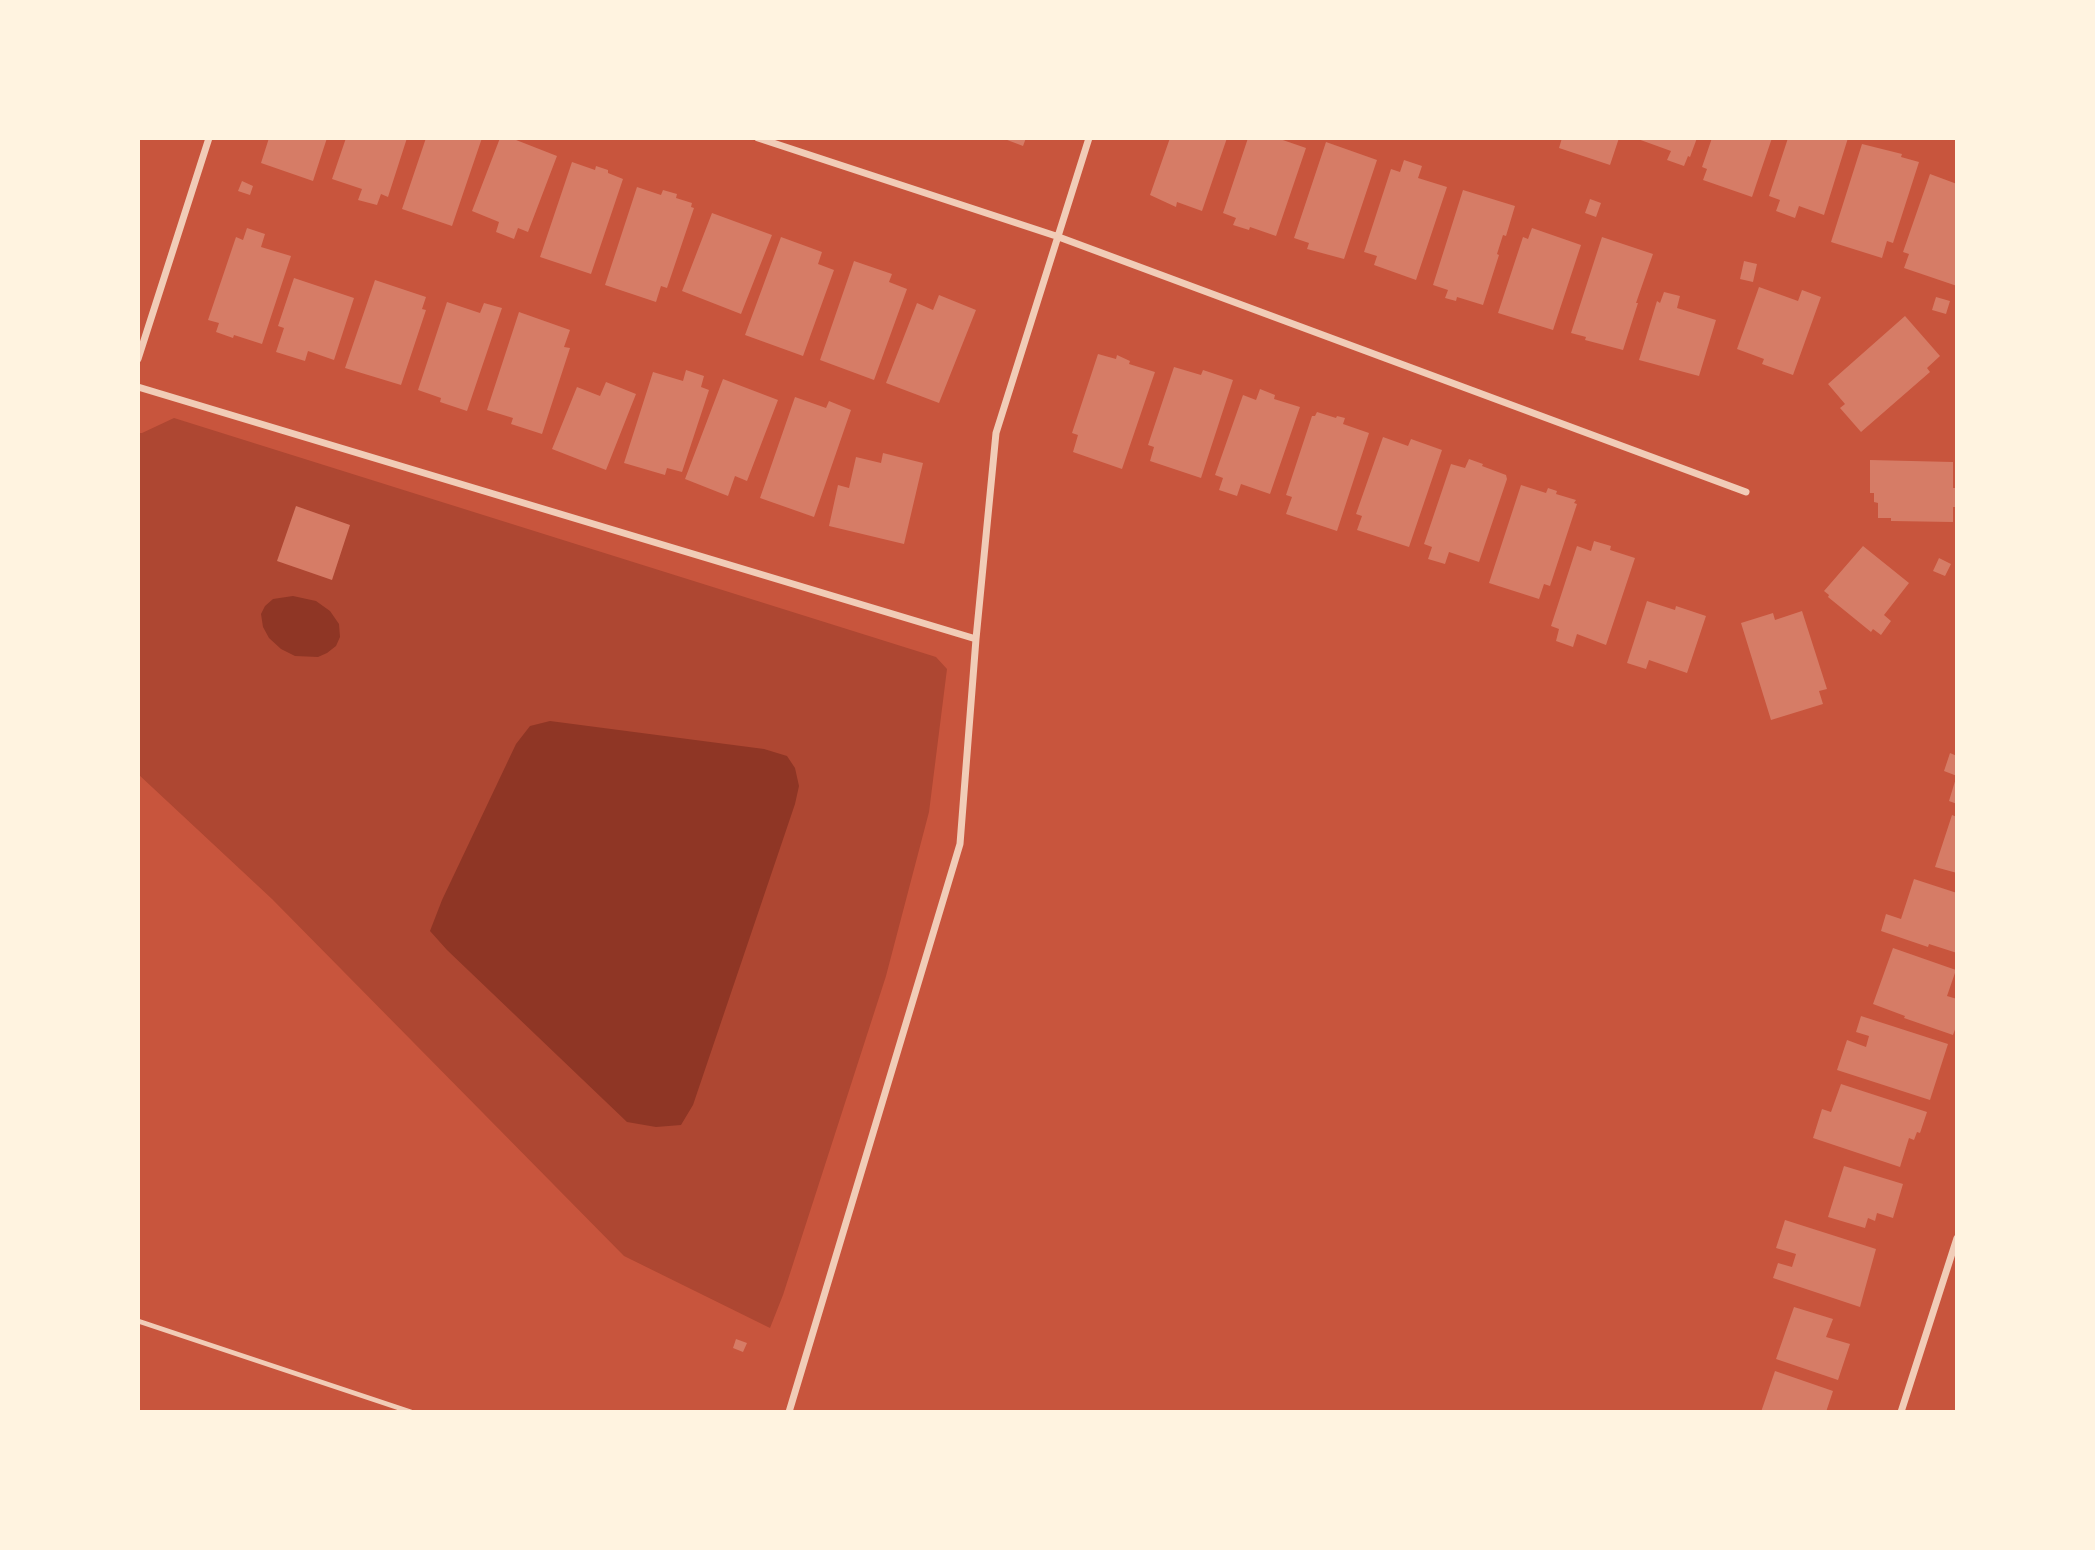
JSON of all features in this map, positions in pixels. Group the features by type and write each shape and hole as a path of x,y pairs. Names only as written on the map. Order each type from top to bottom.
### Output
{"street":[{"path":"138,359 209,138"},
{"path":"758,138 1056,236 1746,492"},
{"path":"789,1412 960,844 996,433 1089,138"},
{"path":"138,387 976,639"},
{"path":"1901,1412 1957,1238"}],"lane":[{"path":"138,1321 411,1412"}],"shaded area":[{"path":"174,418 936,657 947,669 929,812 886,976 770,1328 624,1256 272,899 138,774 138,433"},
{"path":"293,596 316,601 330,611 339,624 340,637 336,646 327,653 318,657 295,656 281,649 269,638 263,627 261,614 265,606 273,599"},
{"path":"550,721 764,749 787,756 795,768 799,786 795,804 693,1105 681,1125 656,1127 627,1122 430,931 516,744 530,726"}],"building":[{"path":"269,138 327,138 313,181 261,163"},
{"path":"346,138 407,138 388,197 381,194 377,205 358,200 362,189 332,179"},
{"path":"426,138 482,138 452,226 402,209"},
{"path":"500,138 511,138 557,156 528,232 518,228 514,239 496,232 499,222 472,211"},
{"path":"1002,138 1026,138 1023,146"},
{"path":"1170,138 1227,138 1202,211 1177,202 1176,207 1150,195"},
{"path":"1248,138 1277,138 1306,148 1276,236 1250,227 1249,230 1233,225 1236,218 1223,213"},
{"path":"1562,138 1619,138 1610,165 1559,148"},
{"path":"1635,138 1697,138 1684,166 1667,160 1671,151"},
{"path":"1712,138 1772,138 1752,197 1703,180 1707,169 1702,167"},
{"path":"1788,138 1848,138 1824,215 1799,206 1795,218 1776,211 1780,200 1769,196"},
{"path":"1326,142 1377,160 1344,259 1307,249 1309,243 1294,238"},
{"path":"1862,144 1902,154 1901,157 1919,162 1893,243 1887,241 1882,258 1831,242"},
{"path":"1404,160 1422,166 1418,178 1447,187 1416,280 1374,265 1377,256 1364,252 1391,169 1400,172"},
{"path":"572,162 595,170 596,166 608,170 608,173 623,179 591,274 540,257"},
{"path":"1930,174 1957,184 1957,286 1904,268 1909,254 1903,252"},
{"path":"242,181 253,186 250,195 238,191"},
{"path":"637,187 661,195 663,190 677,194 676,198 692,203 691,207 694,208 667,288 661,286 656,302 605,285"},
{"path":"1463,190 1515,206 1506,236 1503,235 1483,305 1457,297 1456,301 1445,298 1448,290 1433,285"},
{"path":"1590,199 1601,203 1596,217 1585,213"},
{"path":"712,213 772,235 741,314 682,291"},
{"path":"247,228 265,234 261,247 291,256 262,344 216,332 219,323 208,320 236,237 243,240"},
{"path":"1532,228 1581,245 1553,330 1498,313 1523,237 1528,239"},
{"path":"781,237 822,252 818,264 834,270 803,356 745,335"},
{"path":"1602,237 1653,254 1623,350 1585,340 1586,337 1571,333"},
{"path":"854,261 892,274 889,282 907,289 874,380 820,360"},
{"path":"1744,261 1757,264 1753,282 1740,279"},
{"path":"294,278 354,298 334,360 308,351 305,361 276,352 284,328 278,326"},
{"path":"375,280 426,297 422,309 426,310 401,385 345,368"},
{"path":"1759,287 1798,301 1802,290 1821,297 1793,375 1762,364 1764,359 1737,349"},
{"path":"1664,292 1680,296 1677,308 1716,320 1699,376 1639,360 1657,301 1660,303"},
{"path":"939,295 976,310 939,403 886,383 917,303 933,310"},
{"path":"1936,297 1950,301 1946,314 1932,310"},
{"path":"447,302 480,313 484,303 502,308 467,411 440,402 441,398 418,390"},
{"path":"519,312 570,330 564,347 570,348 542,434 511,424 513,418 487,410"},
{"path":"1905,316 1940,356 1927,368 1930,372 1861,432 1840,408 1845,404 1828,384"},
{"path":"1098,354 1116,359 1117,355 1130,361 1129,364 1155,372 1122,469 1073,452 1078,435 1072,433"},
{"path":"1174,367 1201,375 1203,370 1233,380 1201,478 1150,461 1154,447 1148,445"},
{"path":"686,370 704,376 701,387 709,390 682,472 667,468 665,475 624,463 653,372 683,381"},
{"path":"723,379 778,400 747,481 735,476 728,496 685,479"},
{"path":"606,382 636,394 606,470 552,449 577,387 600,396"},
{"path":"1260,389 1275,395 1274,399 1300,407 1270,494 1241,484 1237,496 1219,490 1223,478 1215,475 1243,395 1256,400"},
{"path":"795,397 826,408 829,401 851,410 814,517 760,498"},
{"path":"1317,412 1345,418 1343,424 1369,433 1337,531 1286,514 1292,497 1286,495 1312,416"},
{"path":"1383,437 1408,446 1411,439 1442,450 1409,547 1357,530 1362,516 1356,514"},
{"path":"883,453 923,463 904,544 829,526 838,485 849,488 856,457 881,463"},
{"path":"1469,459 1506,475 1507,479 1479,562 1449,552 1445,564 1428,559 1432,547 1424,544 1451,464 1465,468"},
{"path":"1870,460 1953,462 1953,488 1957,488 1957,507 1953,507 1953,522 1891,521 1891,518 1878,518 1878,503 1874,502 1874,493 1870,493"},
{"path":"1521,485 1546,493 1548,488 1557,491 1556,494 1576,500 1574,503 1577,504 1550,586 1544,584 1539,599 1489,583"},
{"path":"296,506 350,525 332,580 277,561"},
{"path":"1594,541 1611,546 1610,550 1635,558 1606,645 1577,634 1573,647 1556,641 1559,629 1551,626 1577,546 1591,551"},
{"path":"1863,546 1909,583 1884,615 1891,621 1881,635 1873,629 1871,632 1824,591"},
{"path":"1939,558 1951,564 1945,576 1933,571"},
{"path":"1647,601 1675,610 1676,606 1706,616 1687,673 1649,660 1646,669 1627,663"},
{"path":"1802,611 1827,689 1819,691 1823,704 1771,720 1741,623 1773,613 1775,620"},
{"path":"1950,753 1957,756 1957,776 1944,771"},
{"path":"1957,778 1957,804 1949,801"},
{"path":"1952,815 1957,817 1957,873 1935,867"},
{"path":"1914,879 1957,893 1957,953 1929,944 1928,947 1881,931 1886,914 1901,919"},
{"path":"1893,948 1956,970 1947,996 1957,999 1957,1024 1953,1035 1873,1004"},
{"path":"1861,1016 1948,1044 1930,1100 1837,1070 1847,1040 1866,1047 1869,1036 1856,1032"},
{"path":"1841,1084 1927,1112 1920,1133 1917,1132 1914,1140 1909,1138 1900,1167 1813,1138 1822,1109 1831,1112"},
{"path":"1844,1166 1903,1184 1893,1218 1877,1213 1875,1221 1868,1218 1865,1228 1828,1217"},
{"path":"1785,1220 1876,1249 1860,1307 1773,1278 1778,1263 1792,1267 1796,1254 1776,1248"},
{"path":"1794,1307 1833,1319 1826,1337 1850,1344 1838,1380 1776,1359"},
{"path":"736,1339 747,1343 743,1352 733,1348"},
{"path":"1775,1371 1833,1391 1826,1412 1761,1412"}]}
